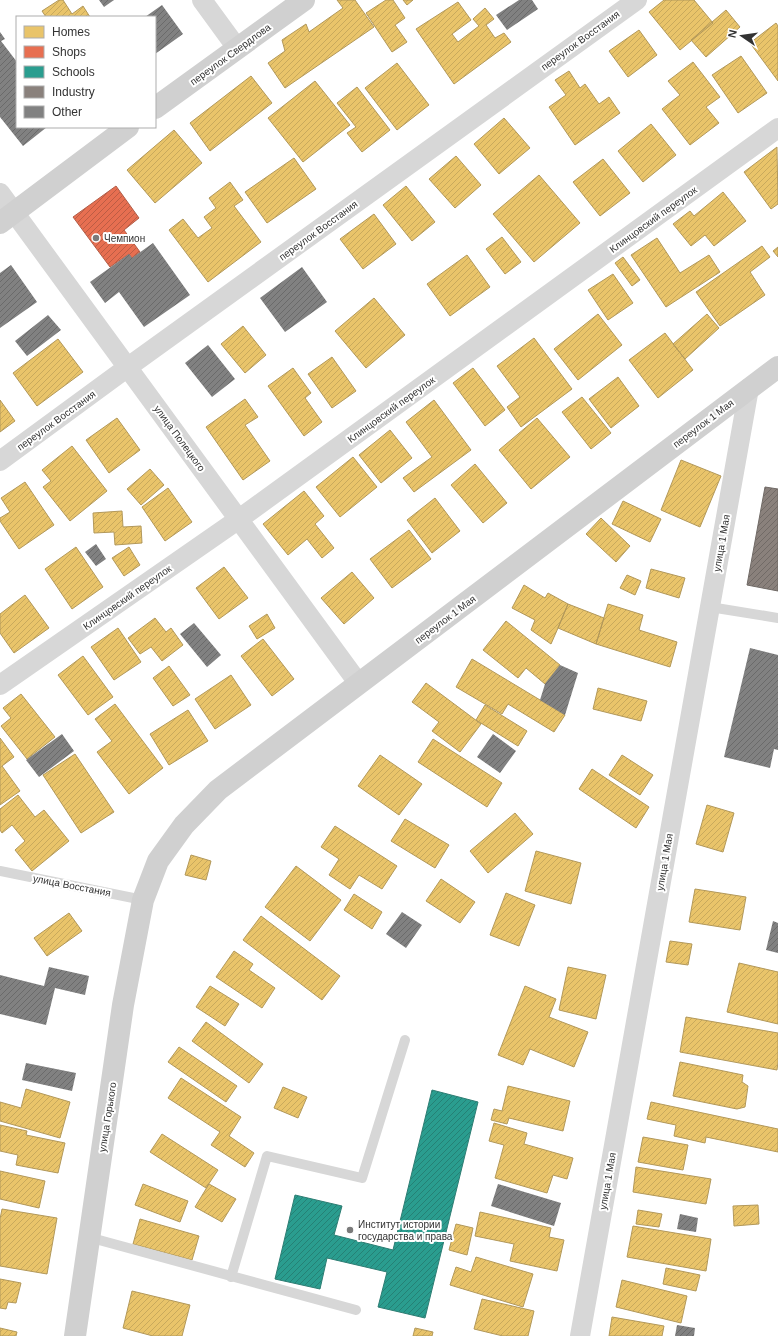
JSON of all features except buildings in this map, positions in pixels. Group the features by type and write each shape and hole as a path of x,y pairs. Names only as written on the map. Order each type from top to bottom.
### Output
{"street":[{"path":"202,0 237,48"},
{"name":"переулок Свердлова","path":"156,107 304,0"},
{"name":"переулок Восстания","path":"0,461 637,0"},
{"name":"Клинцовский переулок","path":"0,685 239,519 778,128"},
{"path":"7,217 117,130"},
{"name":"улица Полецкого","path":"0,193 7,217 128,367 359,684"},
{"name":"переулок 1 Мая","path":"143,900 158,861 184,825 218,790 778,367"},
{"name":"улица 1 Мая","path":"580,1336 749,388"},
{"name":"улица Горького","path":"75,1336 123,1005 143,900"}],"lane":[{"path":"710,607 778,618"},
{"name":"улица Восстания","path":"0,871 143,900"},
{"path":"231,1277 267,1156 362,1178 405,1040"},
{"path":"88,1238 356,1310"}],"place":[{"name":"Чемпион","path":"96,238"},
{"name":"Институт истории государства и права","path":"350,1230"}]}
